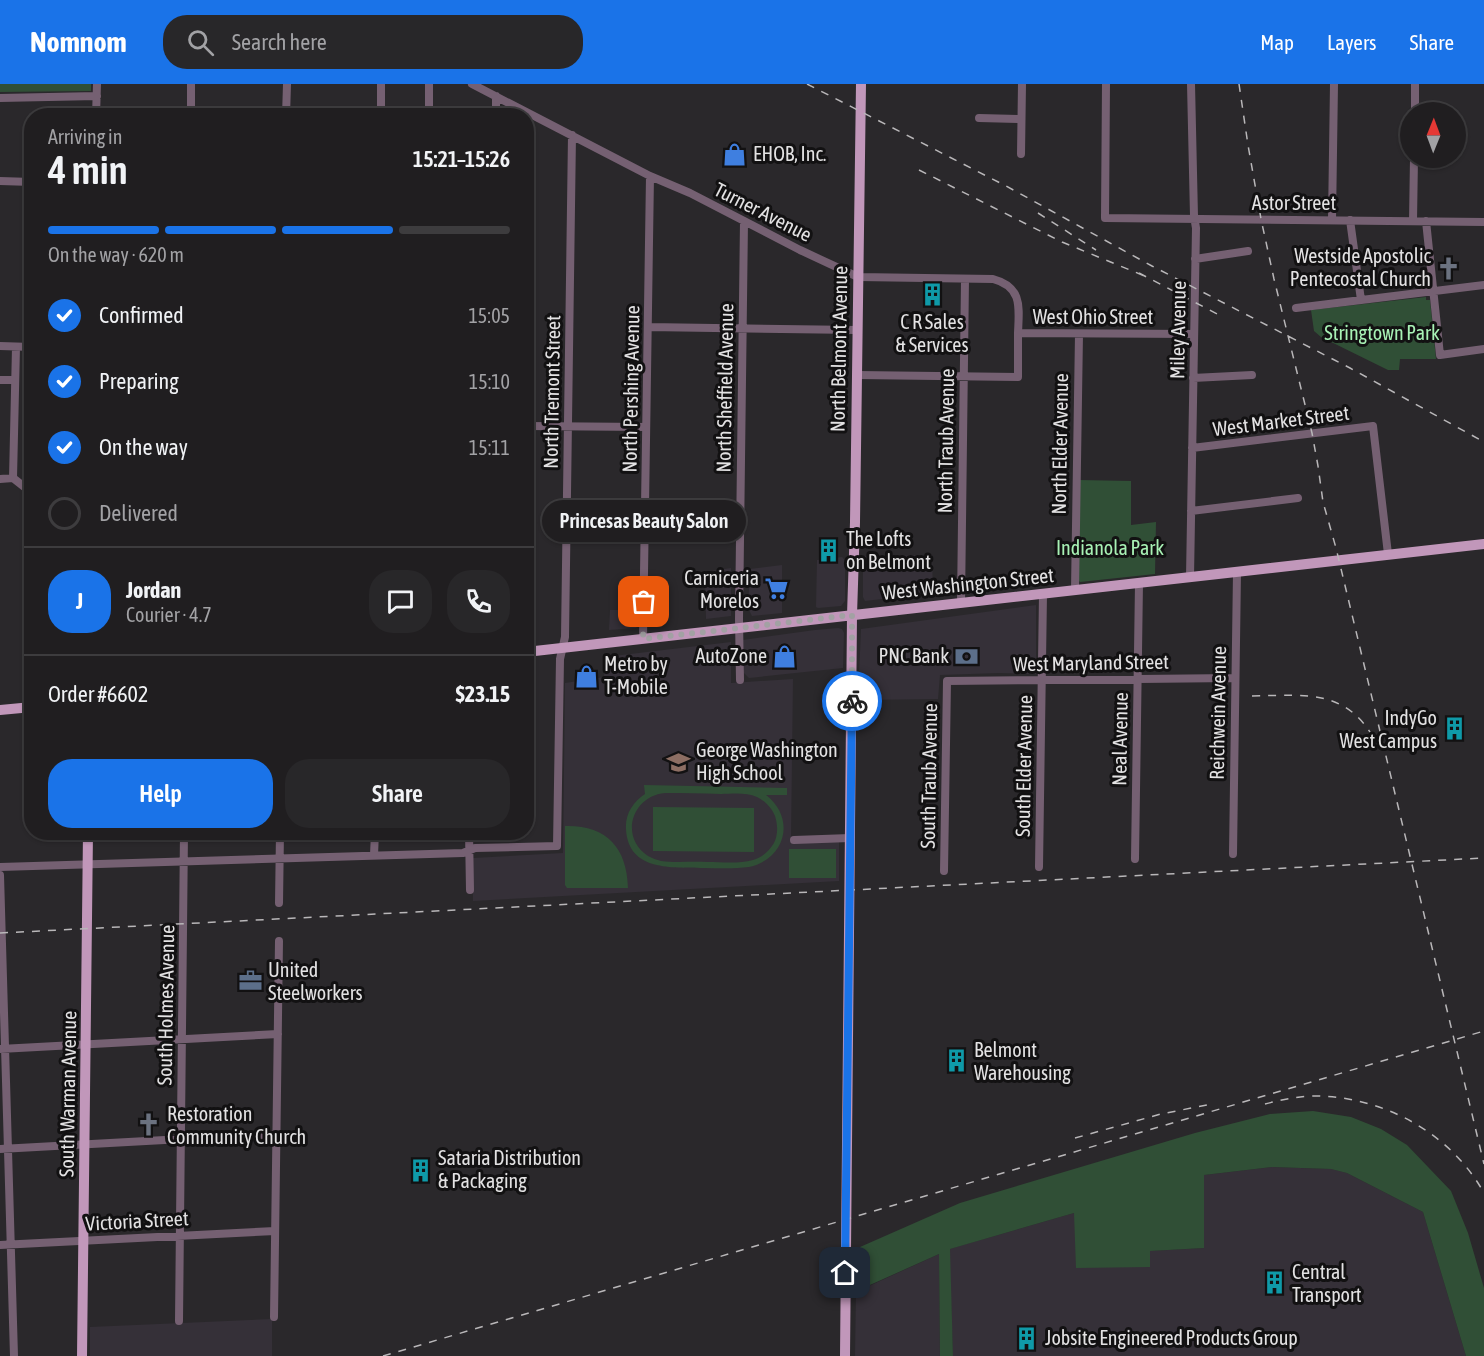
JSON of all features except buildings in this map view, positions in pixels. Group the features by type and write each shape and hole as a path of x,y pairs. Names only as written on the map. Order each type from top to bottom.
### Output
{"main road":[{"name":"North Belmont Avenue","path":"845,1356 852,615 861,84"},
{"name":"West Washington Street","path":"534,651 1484,544"},
{"path":"0,710 24,708"},
{"name":"South Warman Avenue","path":"82,1356 88,840"}],"street":[{"path":"96,108 97,84"},
{"path":"191,84 191,108"},
{"path":"286,84 286,108"},
{"path":"381,84 381,108"},
{"path":"429,84 429,108"},
{"name":"Turner Avenue","path":"472,84 519,108"},
{"path":"1021,154 1022,84"},
{"name":"Astor Street","path":"1106,84 1105,218 1484,222"},
{"name":"Miley Avenue","path":"1190,577 1195,259 1191,84"},
{"path":"1332,220 1334,84"},
{"path":"1414,102 1415,84"},
{"path":"0,98 97,96"},
{"path":"496,96 496,108"},
{"name":"Turner Avenue","path":"534,116 650,176 690,193 858,277 1001,281 1015,292 1019,304 1018,333"},
{"path":"979,118 1021,118"},
{"name":"North Tremont Street","path":"469,850 557,846 560,659 565,637 572,135"},
{"path":"1413,221 1414,168"},
{"name":"North Pershing Avenue","path":"643,639 650,176"},
{"path":"0,181 24,182"},
{"path":"1350,220 1361,300"},
{"name":"North Sheffield Avenue","path":"740,680 744,221"},
{"path":"1426,221 1440,355 1484,349"},
{"path":"1195,259 1248,251"},
{"name":"North Traub Avenue","path":"961,603 965,279"},
{"path":"1296,308 1484,285"},
{"path":"648,327 857,330"},
{"name":"West Ohio Street","path":"857,375 1018,377 1018,333 1194,334"},
{"name":"North Elder Avenue","path":"1074,590 1079,333"},
{"path":"0,346 24,347"},
{"path":"13,478 15,346"},
{"path":"1193,378 1252,375"},
{"path":"0,380 15,380"},
{"path":"534,426 646,428"},
{"name":"West Market Street","path":"1192,448 1373,426 1388,555"},
{"path":"0,479 13,478 24,487"},
{"path":"1191,511 1298,498"},
{"name":"Reichwein Avenue","path":"1233,854 1237,572"},
{"name":"Neal Avenue","path":"1135,859 1139,583"},
{"name":"South Elder Avenue","path":"1039,867 1043,594"},
{"name":"West Maryland Street","path":"946,681 1235,678"},
{"name":"South Traub Avenue","path":"944,871 946,681"},
{"path":"794,840 850,838"},
{"name":"South Holmes Avenue","path":"179,1321 184,840"},
{"path":"279,903 280,840"},
{"path":"375,840 375,855"},
{"path":"470,840 470,890"},
{"path":"0,867 463,853 469,850"},
{"path":"0,875 4,1149 14,1356"},
{"path":"274,1317 279,940"},
{"path":"2,1049 278,1034"},
{"path":"4,1149 276,1134"},
{"name":"Victoria Street","path":"0,1245 275,1230"}],"shaded area":[{"path":"932,555 933,593 865,601 863,597 863,556"},
{"path":"842,557 845,560 845,601 841,606 818,608 816,607 817,560"},
{"path":"782,565 782,613 752,616 748,608 750,569"},
{"path":"731,568 731,616 706,619 705,572"},
{"path":"1036,605 1036,674 940,675 938,699 858,700 861,629"},
{"path":"610,610 639,610 638,626 609,630"},
{"path":"838,628 844,633 843,668 749,678 744,673 743,640"},
{"name":"George Washington High School","path":"731,642 731,683 793,679 791,841 839,841 839,881 473,901 473,858 563,853 565,683 604,677 605,657"},
{"path":"1272,1167 1331,1169 1347,1173 1423,1212 1466,1356 953,1356 949,1249 1074,1213 1150,1266 1149,1251 1204,1248 1204,1175"},
{"path":"939,1254 940,1356 855,1356 856,1292"},
{"path":"272,1319 272,1356 90,1356 90,1327"}],"green space":[{"path":"0,84 91,84 91,91 0,92"},
{"name":"Stringtown Park","path":"1426,297 1426,300 1430,300 1436,359 1400,359 1399,370 1388,370 1321,337 1314,331 1311,310"},
{"name":"Indianola Park","path":"1079,480 1131,481 1131,525 1156,522 1155,574 1080,582 1078,580"},
{"path":"644,785 787,788 787,795 766,795 781,815 784,826 783,837 779,847 771,856 762,863 749,867 679,868 654,864 643,860 635,853 629,843 626,829 631,809 645,794","holes":["665,793 748,794 757,797 768,805 775,816 777,830 774,843 759,858 742,862 667,862 648,856 639,848 634,839 633,818 644,801"]},
{"path":"653,807 754,808 754,852 653,851"},
{"path":"565,826 592,830 612,841 624,861 628,888 567,888 565,885"},
{"path":"789,849 836,849 836,878 789,878"},
{"path":"1313,1111 1351,1117 1381,1129 1407,1145 1451,1191 1468,1233 1484,1288 1484,1356 1466,1356 1423,1212 1347,1173 1331,1169 1272,1167 1204,1175 1204,1248 1150,1251 1150,1267 1076,1268 1074,1213 950,1249 953,1356 940,1356 939,1254 861,1289 860,1247 960,1203 1195,1133 1270,1114"}],"railway":[{"path":"807,84 1006,186 1152,266 1350,368 1484,442"},
{"path":"1239,84 1261,219 1312,433 1323,502 1484,1164"},
{"path":"919,170 1062,242 1147,277"},
{"path":"1038,213 1096,250"},
{"path":"1139,273 1221,316"},
{"path":"1252,696 1310,696 1341,705 1355,714 1368,728 1379,748"},
{"path":"0,933 1484,858"},
{"path":"383,1356 1484,1031"},
{"path":"1265,1104 1311,1096 1337,1097 1388,1110 1433,1135 1470,1171 1484,1193"},
{"path":"1075,1138 1161,1114 1207,1105"}],"way so far":[{"path":"644,602 643,639 852,615 852,701"}],"place":[{"name":"EHOB, Inc.","path":"735,154"},
{"name":"Westside Apostolic Pentecostal Church","path":"1449,268"},
{"name":"C R Sales & Services","path":"932,295"},
{"name":"The Lofts on Belmont","path":"828,551"},
{"name":"Carniceria Morelos","path":"777,589"},
{"name":"Princesas Beauty Salon","path":"644,602"},
{"name":"AutoZone","path":"785,656"},
{"name":"PNC Bank","path":"967,656"},
{"name":"Metro by T-Mobile","path":"586,676"},
{"name":"IndyGo West Campus","path":"1455,729"},
{"name":"George Washington High School","path":"678,762"},
{"name":"United Steelworkers","path":"250,981"},
{"name":"Belmont Warehousing","path":"956,1061"},
{"name":"Restoration Community Church","path":"149,1125"},
{"name":"Sataria Distribution & Packaging","path":"420,1170"},
{"name":"Central Transport","path":"1274,1283"},
{"name":"Jobsite Engineered Products Group","path":"1027,1338"}],"route":[{"path":"845,1273 852,701"}]}
